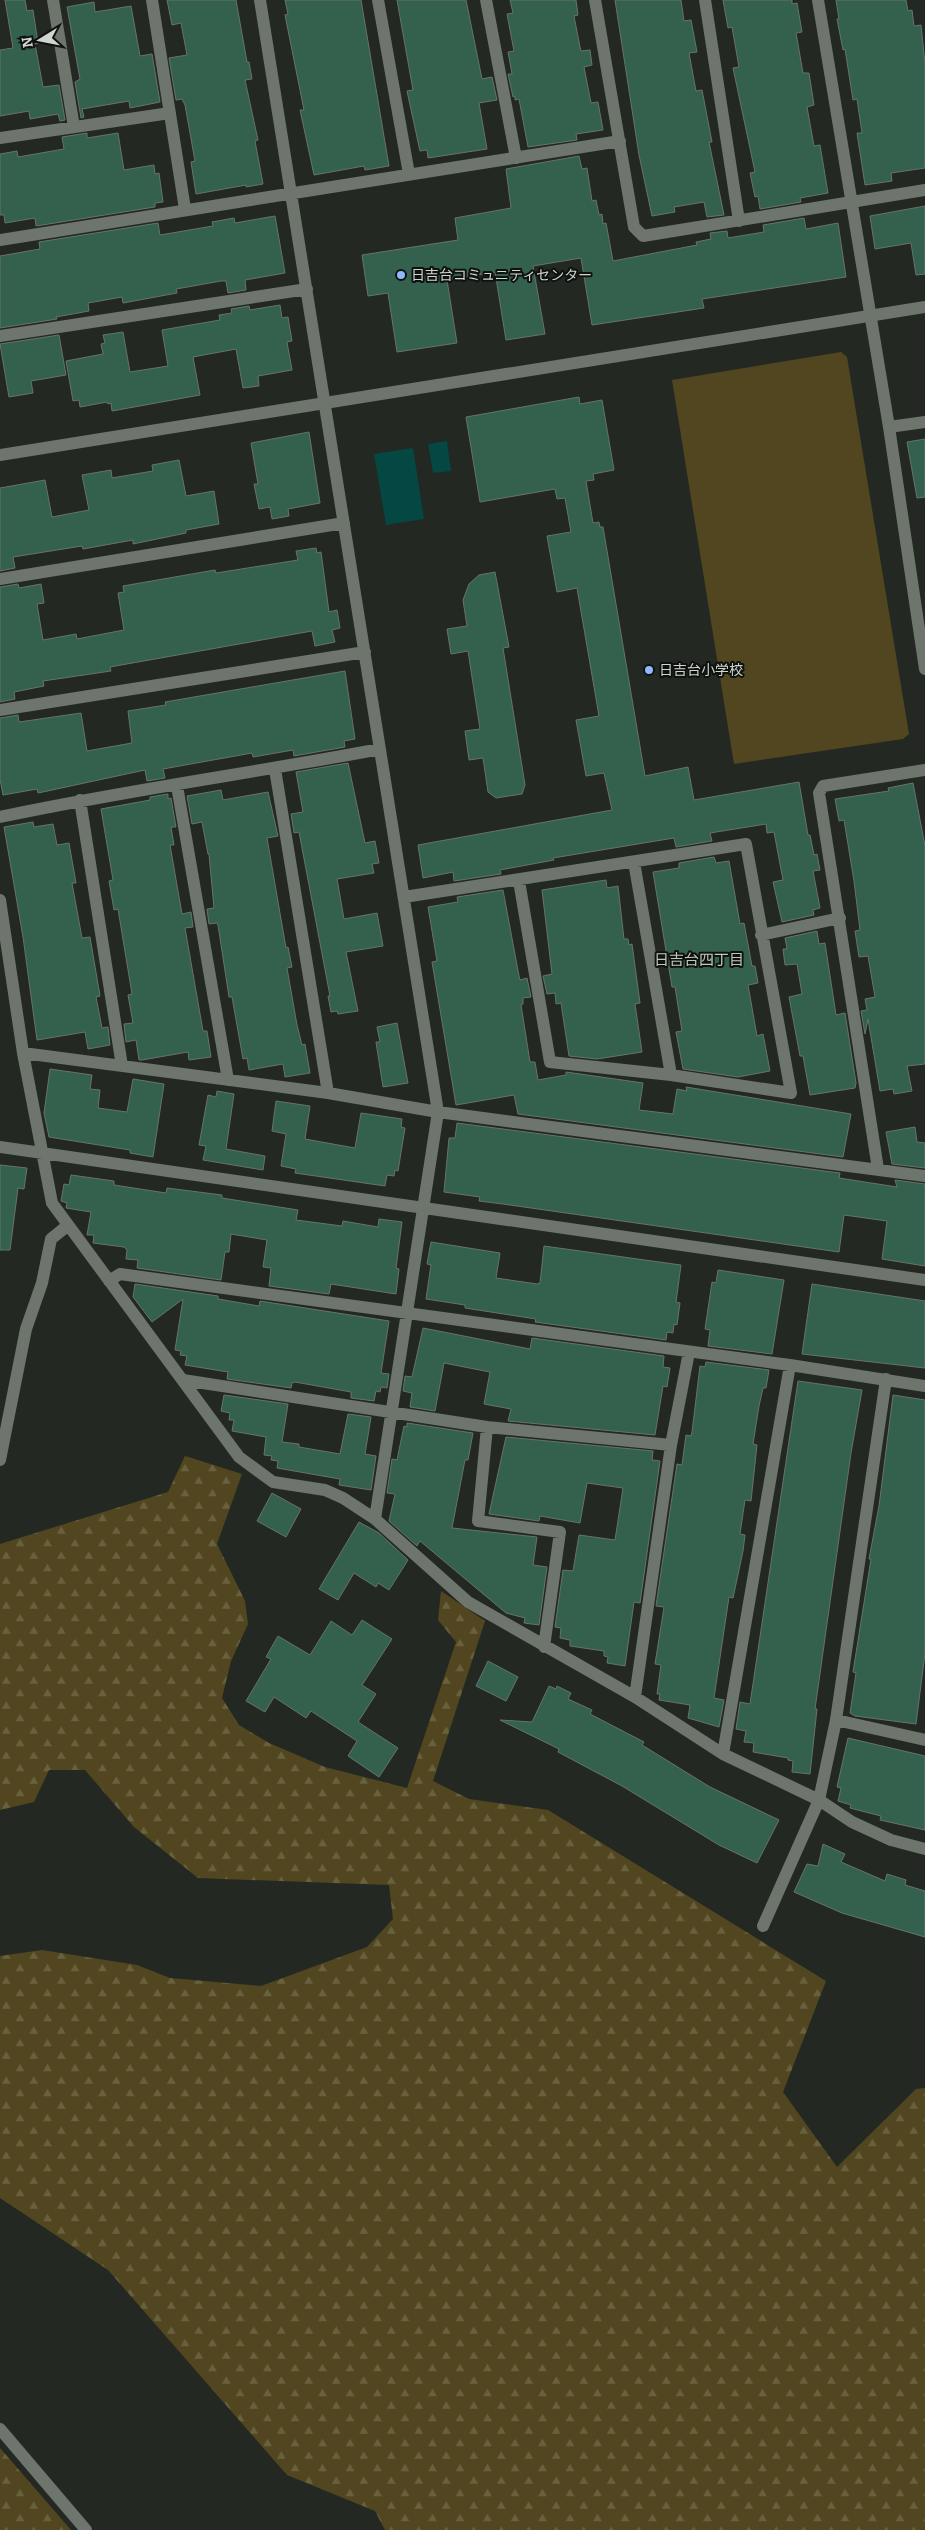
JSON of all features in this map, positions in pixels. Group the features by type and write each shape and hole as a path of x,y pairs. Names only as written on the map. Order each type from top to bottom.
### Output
{"street":[{"path":"53,0 74,127"},
{"path":"152,0 186,209"},
{"path":"260,0 438,1112 390,1412 375,1519"},
{"path":"378,0 409,174"},
{"path":"486,0 516,158"},
{"path":"595,0 634,227 643,236 925,190"},
{"path":"705,0 739,221"},
{"path":"818,0 889,427 925,670"},
{"path":"0,138 170,113"},
{"path":"0,240 291,192 620,141"},
{"path":"0,336 307,289"},
{"path":"0,455 870,314 925,307"},
{"path":"889,427 925,422"},
{"path":"0,579 344,522"},
{"path":"0,710 365,652"},
{"path":"0,817 80,800 177,786 380,749"},
{"path":"275,769 328,1093"},
{"path":"878,1169 819,793 823,786 925,770"},
{"path":"177,786 228,1080"},
{"path":"80,800 122,1066"},
{"path":"404,897 746,844 791,1093 671,1075 550,1062 519,880"},
{"path":"634,862 671,1075"},
{"path":"0,900 23,1053 52,1203 67,1226 240,1457 273,1482 325,1490 343,1498 375,1519 468,1602 544,1648 635,1697 723,1754 819,1800 852,1822 891,1840 925,1849"},
{"path":"761,934 840,918"},
{"path":"23,1053 328,1093 438,1112 925,1176"},
{"path":"0,1147 925,1280"},
{"path":"0,1460 26,1329 42,1284 51,1240 67,1226"},
{"path":"109,1281 120,1274 790,1365 925,1386"},
{"path":"635,1697 671,1445 689,1352"},
{"path":"723,1754 790,1365"},
{"path":"763,1926 819,1800 836,1720 886,1379"},
{"path":"183,1380 487,1427 671,1445"},
{"path":"487,1427 478,1521 560,1532 544,1648"},
{"path":"836,1720 925,1740"},
{"path":"0,2430 86,2530"}],"green space":[{"path":"841,352 847,357 909,734 903,739 734,764 672,380"},
{"path":"185,1456 242,1474 217,1544 245,1601 248,1624 231,1661 222,1698 239,1725 269,1743 325,1767 407,1788 456,1642 438,1620 441,1591 485,1621 433,1781 469,1799 548,1810 826,1981 783,2092 837,2167 916,2089 925,2088 925,2530 385,2530 375,2511 287,2475 108,2270 0,2198 0,1956 42,1950 137,1965 170,1978 261,1986 367,1947 393,1919 389,1885 198,1878 134,1827 85,1770 49,1770 34,1802 0,1810 0,1544 168,1492"},
{"path":"0,2448 71,2530 0,2530"}],"water":[{"path":"447,441 451,471 433,473 428,444"},
{"path":"413,448 424,519 386,525 374,454"}],"building":[{"path":"5,0 25,0 27,11 33,10 38,43 35,44 43,87 59,85 65,120 60,121 58,114 30,119 29,111 0,116 0,50 13,48"},
{"path":"167,0 236,0 247,62 249,62 252,79 245,80 258,140 255,141 263,184 246,187 246,185 196,194 191,162 195,161 185,105 182,99 176,100 169,58 187,55 181,23 172,25"},
{"path":"285,0 361,0 389,166 365,170 364,166 314,175 300,110 304,110 285,15 288,14"},
{"path":"397,0 466,0 482,79 492,77 497,100 479,103 487,149 428,158 427,150 420,151 407,91 413,90"},
{"path":"510,0 576,0 578,15 574,16 581,51 590,50 592,65 584,67 591,103 598,102 603,130 576,134 577,140 528,147 519,99 515,100 515,96 513,97 508,74 512,74 508,52 514,51 507,14 513,13"},
{"path":"615,0 681,0 684,21 691,20 697,52 689,53 696,91 702,90 712,142 709,142 724,215 707,217 704,202 674,207 675,212 652,216 639,155"},
{"path":"723,0 792,0 792,4 797,3 802,32 796,33 803,73 809,73 814,105 807,107 814,146 820,145 828,193 800,198 801,202 760,209 758,196 755,197 750,173 755,172 733,68 739,67 732,27 728,28"},
{"path":"836,0 906,0 908,11 912,10 914,26 921,25 925,64 925,168 891,173 892,181 865,185 857,133 862,133 857,99 853,100 845,49 843,50 837,19 839,19"},
{"path":"94,2 95,12 131,6 140,56 152,54 160,102 130,108 129,101 82,109 84,117 81,118 75,82 80,79 67,7"},
{"path":"87,133 87,138 118,133 124,170 154,165 155,174 159,173 163,202 155,203 155,207 36,226 35,218 5,223 4,215 0,215 0,154 17,151 18,157 64,149 62,137"},
{"path":"579,156 582,169 587,168 592,201 596,200 599,215 602,214 603,224 606,223 613,261 697,245 696,242 711,239 710,233 727,231 728,238 764,232 763,225 804,218 806,229 838,223 846,277 702,299 704,308 592,325 581,258 533,266 545,334 506,340 495,272 447,280 457,343 397,352 388,293 368,296 362,255 458,240 455,218 511,208 506,169"},
{"path":"925,206 925,274 916,275 911,243 875,249 870,216"},
{"path":"275,216 285,273 245,280 246,290 228,293 226,281 221,281 176,289 177,293 123,303 122,297 88,303 89,311 56,317 57,319 0,328 0,256 40,249 39,242 158,223 160,235 213,226 212,222 234,218 235,223"},
{"path":"280,305 282,318 288,317 292,341 287,342 292,370 258,376 259,386 243,388 236,349 193,357 200,395 112,411 111,403 108,404 107,402 80,407 79,400 73,401 66,361 103,354 101,344 105,343 103,335 123,332 130,372 168,366 162,330 220,320 219,315 232,313 231,309 249,306 250,310"},
{"path":"59,335 66,375 31,381 33,393 9,397 0,344"},
{"path":"579,397 580,404 602,400 614,470 593,474 594,480 586,481 593,523 599,522 600,527 603,527 645,776 688,767 694,800 799,782 808,835 810,835 814,855 817,854 820,870 813,871 820,908 813,910 814,915 782,922 773,882 783,880 774,832 767,833 766,824 710,833 712,841 676,847 674,838 553,858 554,860 500,870 501,874 454,881 453,872 423,878 418,845 612,810 604,773 586,776 576,720 599,716 577,588 557,592 547,536 571,532 565,498 557,499 555,489 480,502 466,417"},
{"path":"309,432 320,503 288,509 289,516 272,519 270,507 259,509 254,484 258,484 251,443"},
{"path":"925,439 925,497 917,498 907,442"},
{"path":"179,460 186,496 214,491 219,524 186,530 186,533 133,544 133,540 83,549 82,546 13,557 15,568 0,571 0,488 45,480 52,517 89,510 82,475 111,470 112,478 153,471 152,465"},
{"path":"316,548 317,553 321,552 329,612 337,610 340,628 332,630 335,642 315,646 312,631 110,667 111,671 43,681 44,686 14,692 15,699 0,702 0,587 18,584 19,588 41,584 44,603 37,604 43,640 76,634 77,639 124,630 118,593 124,592 123,586 215,570 216,573 298,560 296,551"},
{"path":"495,572 509,647 503,648 525,785 522,794 496,798 488,792 483,758 469,760 465,731 480,729 468,651 451,654 447,629 467,626 463,600 469,584 479,575"},
{"path":"345,671 355,739 344,741 345,747 294,756 293,750 253,757 252,753 163,769 165,778 147,781 145,770 38,793 37,789 3,795 0,779 0,718 18,715 19,722 81,713 87,751 132,743 128,711 166,705 165,702"},
{"path":"348,763 365,843 375,841 379,863 372,864 374,873 337,879 344,919 377,913 383,946 346,952 358,1011 338,1014 337,1011 331,1012 328,996 330,996 299,832 294,833 291,814 303,812 296,772"},
{"path":"913,783 925,846 925,1064 907,1066 912,1091 894,1094 893,1089 880,1091 868,1019 865,1034 861,1011 867,1010 865,999 875,997 868,956 859,957 855,931 860,930 854,881 844,820 839,821 835,799 889,791 888,788"},
{"path":"221,790 223,800 268,792 278,836 267,838 286,948 288,947 292,967 287,968 297,1025 302,1045 305,1044 310,1073 285,1077 283,1064 249,1070 247,1058 243,1059 232,997 229,997 218,925 217,923 209,924 207,909 214,908 209,854 202,822 192,824 187,796"},
{"path":"168,794 168,799 171,798 176,827 171,827 174,845 170,845 182,914 191,912 193,927 185,928 203,1031 207,1031 211,1057 189,1060 188,1052 139,1060 136,1040 126,1042 124,1024 133,1023 128,995 132,994 118,909 114,910 109,881 113,880 101,809 150,800 150,797"},
{"path":"33,822 34,827 53,824 57,845 69,843 76,883 72,883 82,938 90,937 100,996 96,997 102,1028 108,1027 110,1045 88,1049 85,1032 37,1040 23,937 4,827"},
{"path":"714,857 716,863 729,861 740,924 744,923 752,966 755,966 758,983 748,985 757,1036 763,1034 770,1071 738,1077 683,1069 676,1032 682,1031 675,987 672,987 653,872 679,868 679,863"},
{"path":"606,880 607,888 618,886 624,939 628,939 629,945 632,944 640,1003 635,1004 642,1052 597,1059 569,1056 561,1003 556,1004 555,993 547,994 543,976 552,974 542,890"},
{"path":"503,890 520,980 527,978 531,997 523,998 523,1004 521,1005 530,1062 535,1062 538,1080 566,1075 566,1072 643,1083 639,1110 673,1114 677,1089 687,1091 686,1087 851,1114 843,1157 518,1114 514,1095 456,1105 432,962 437,961 428,907 458,902 457,897"},
{"path":"817,931 819,944 825,943 836,1015 845,1013 856,1083 855,1088 810,1095 803,1056 800,1056 789,997 802,994 797,964 785,965 783,949 787,949 785,938"},
{"path":"397,1023 408,1083 383,1087 376,1042 380,1042 377,1027"},
{"path":"50,1069 92,1075 90,1089 100,1090 98,1108 127,1112 133,1079 164,1084 153,1157 130,1153 130,1150 49,1137 44,1113"},
{"path":"217,1091 234,1094 226,1149 265,1156 263,1170 203,1160 206,1146 199,1145 208,1095 216,1097"},
{"path":"276,1101 310,1106 305,1139 355,1148 361,1113 402,1119 401,1127 405,1128 398,1171 395,1170 394,1176 387,1175 385,1186 295,1173 296,1169 281,1166 286,1134 272,1131"},
{"path":"457,1123 840,1173 839,1178 897,1187 895,1180 925,1184 925,1266 882,1259 887,1221 844,1215 839,1252 479,1201 480,1197 444,1192 449,1138 455,1138"},
{"path":"915,1127 917,1142 925,1143 925,1168 892,1164 886,1132"},
{"path":"0,1165 27,1168 24,1189 18,1188 10,1250 0,1250"},
{"path":"71,1175 114,1181 114,1185 166,1193 167,1188 222,1195 222,1198 298,1210 296,1220 342,1226 343,1221 378,1227 379,1219 402,1222 396,1268 399,1269 396,1294 331,1284 329,1294 269,1286 271,1268 263,1267 267,1240 231,1234 229,1252 225,1252 221,1280 137,1268 138,1260 126,1259 127,1250 124,1247 93,1243 94,1235 87,1235 91,1212 66,1208 67,1203 61,1201 64,1184 69,1185"},
{"path":"431,1242 500,1253 496,1278 537,1284 540,1283 544,1246 681,1265 676,1302 680,1303 677,1325 674,1324 673,1333 667,1332 666,1340 535,1322 536,1319 465,1308 465,1305 426,1299 431,1265 427,1264"},
{"path":"718,1270 784,1280 772,1354 708,1346 710,1330 705,1329 712,1282 716,1283"},
{"path":"135,1284 218,1296 218,1299 259,1306 260,1301 389,1321 381,1373 389,1374 387,1388 381,1387 380,1392 376,1391 374,1401 351,1398 351,1392 295,1382 292,1383 291,1388 227,1379 228,1372 185,1365 187,1356 180,1355 181,1351 175,1350 183,1299 152,1322 133,1297"},
{"path":"812,1284 925,1301 925,1368 802,1354"},
{"path":"423,1328 530,1349 532,1338 664,1356 663,1367 670,1368 667,1387 663,1386 655,1435 508,1421 511,1409 484,1404 490,1372 444,1363 435,1411 410,1407 412,1393 403,1391 405,1376 412,1377"},
{"path":"706,1362 769,1370 766,1388 763,1388 759,1406 753,1444 757,1445 751,1501 745,1500 740,1534 745,1535 743,1551 733,1598 729,1597 714,1698 724,1700 719,1727 688,1718 690,1705 659,1700 660,1694 657,1694 661,1665 655,1664 664,1607 656,1606 677,1464 682,1465 686,1435 691,1436 700,1366 705,1367"},
{"path":"798,1381 862,1390 851,1453 815,1709 817,1709 810,1774 792,1772 793,1761 788,1760 788,1758 753,1752 754,1743 744,1742 746,1731 736,1729 740,1702 750,1704"},
{"path":"224,1395 288,1404 282,1442 340,1454 348,1414 371,1417 365,1454 376,1456 371,1490 339,1485 340,1479 277,1468 278,1461 271,1460 272,1456 264,1455 266,1437 232,1431 234,1420 229,1420 230,1413 221,1411"},
{"path":"893,1395 925,1400 925,1653 916,1724 855,1716 850,1713 856,1673 853,1672 871,1559 869,1559 879,1506"},
{"path":"407,1423 473,1433 468,1460 465,1460 452,1528 537,1537 533,1565 547,1567 539,1625 524,1623 525,1618 506,1613 420,1541 417,1546 389,1521 395,1494 387,1493 392,1459 397,1460 404,1426 407,1427"},
{"path":"506,1437 653,1451 652,1460 660,1461 640,1603 634,1602 625,1666 607,1663 608,1657 604,1656 604,1651 570,1646 570,1640 560,1638 561,1628 555,1627 563,1570 573,1571 579,1535 615,1540 623,1488 587,1483 580,1523 540,1516 539,1521 489,1514"},
{"path":"272,1493 301,1509 286,1537 257,1521"},
{"path":"359,1522 379,1533 408,1560 389,1590 378,1583 376,1587 354,1573 338,1600 319,1589"},
{"path":"362,1620 392,1639 362,1685 376,1694 358,1722 398,1748 379,1777 348,1756 357,1741 311,1711 306,1718 274,1697 265,1712 246,1701 271,1659 266,1657 278,1636 310,1655 331,1621 352,1635"},
{"path":"488,1661 518,1677 506,1701 476,1686"},
{"path":"549,1686 556,1689 557,1686 571,1693 568,1699 592,1710 590,1714 644,1742 642,1745 710,1787 779,1820 757,1863 719,1845 622,1786 558,1752 559,1749 500,1720 532,1722"},
{"path":"848,1738 925,1756 925,1830 880,1820 881,1816 850,1808 851,1805 838,1801 841,1788 837,1787"},
{"path":"823,1844 845,1854 841,1862 885,1881 887,1874 906,1880 905,1885 925,1891 925,1937 842,1913 794,1892 807,1864 818,1866"}],"place":[{"name":"日吉台コミュニティセンター","path":"401,275"},
{"name":"日吉台小学校","path":"649,670"}],"district":[{"name":"日吉台四丁目","path":"699,960"}]}
